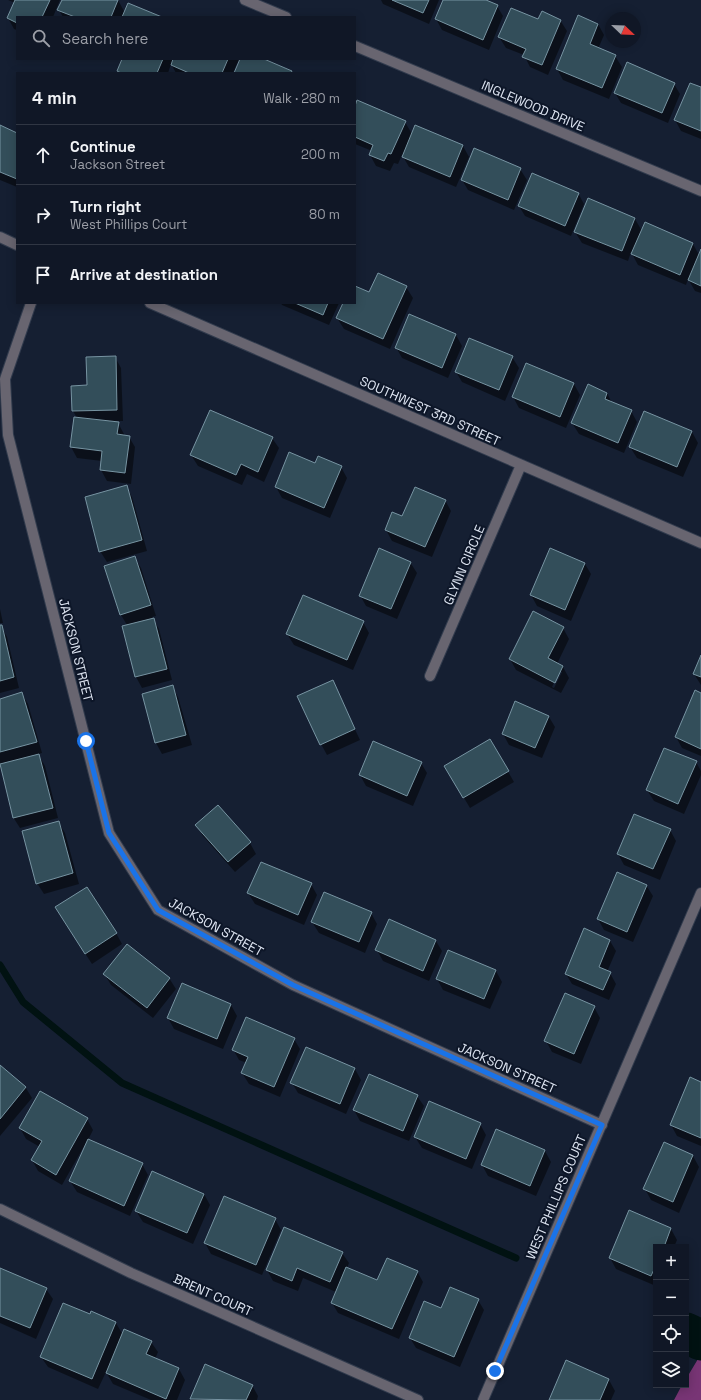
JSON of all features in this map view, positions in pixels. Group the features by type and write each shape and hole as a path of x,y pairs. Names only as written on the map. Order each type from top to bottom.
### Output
{"street":[{"path":"245,0 284,16"},
{"name":"INGLEWOOD DRIVE","path":"356,46 701,191"},
{"path":"0,237 16,244"},
{"name":"JACKSON STREET","path":"32,304 5,379 8,435 109,833 158,910 293,985 602,1125"},
{"name":"SOUTHWEST 3RD STREET","path":"152,304 701,543"},
{"name":"GLYNN CIRCLE","path":"430,676 521,465"},
{"name":"WEST PHILLIPS COURT","path":"482,1400 701,893"},
{"name":"BRENT COURT","path":"0,1209 131,1273 418,1400"}],"shaded area":[{"path":"701,1354 701,1400 674,1400 680,1388 689,1388 689,1374"}],"building":[{"path":"15,0 50,0 42,16 16,16 16,22 7,18"},
{"path":"62,0 118,0 111,16 72,16 57,10"},
{"path":"392,0 429,0 423,13"},
{"path":"443,0 486,0 498,5 483,40 435,19"},
{"path":"128,3 160,16 122,16"},
{"path":"511,8 538,19 542,11 561,20 542,65 522,57 526,49 498,37"},
{"path":"578,15 598,24 590,44 616,55 602,88 556,69"},
{"path":"122,60 163,60 157,72 117,71"},
{"path":"173,60 228,60 222,72 187,72 171,65"},
{"path":"240,60 266,60 292,71 292,72 234,72"},
{"path":"627,62 675,83 662,113 614,93"},
{"path":"690,83 701,87 701,131 674,120"},
{"path":"357,100 406,121 391,154 388,153 384,161 369,155 373,145 356,137"},
{"path":"0,125 16,133 16,179 0,172"},
{"path":"415,125 463,145 450,177 402,157"},
{"path":"474,148 521,168 508,200 461,180"},
{"path":"532,173 579,193 565,226 518,206"},
{"path":"588,198 635,218 622,251 574,232"},
{"path":"645,222 693,243 680,275 631,254"},
{"path":"701,249 701,286 688,280"},
{"path":"378,273 407,286 383,339 336,318 343,304 356,304 356,286 369,292"},
{"path":"297,304 328,304 323,315"},
{"path":"409,314 456,334 442,368 395,348"},
{"path":"469,338 513,356 499,390 455,372"},
{"path":"116,356 117,410 72,411 71,386 87,385 86,357"},
{"path":"526,363 574,383 560,417 512,397"},
{"path":"588,384 607,393 605,399 632,410 618,443 571,423"},
{"path":"210,410 273,437 258,472 241,464 236,475 190,455"},
{"path":"644,411 692,431 677,467 629,447"},
{"path":"74,417 119,422 117,434 130,436 125,473 100,470 102,451 70,447"},
{"path":"289,452 315,463 318,456 342,466 324,508 275,487"},
{"path":"127,485 142,540 99,552 85,497"},
{"path":"415,487 446,500 425,547 385,530 392,512 402,516"},
{"path":"379,548 411,562 391,609 359,596"},
{"path":"550,548 585,563 565,610 530,595"},
{"path":"135,556 151,605 120,615 104,566"},
{"path":"303,595 364,621 347,660 286,634"},
{"path":"533,611 564,627 548,658 563,666 555,683 509,659"},
{"path":"154,618 167,669 135,677 122,626"},
{"path":"0,625 2,625 14,677 0,681"},
{"path":"701,655 701,677 693,674"},
{"path":"333,680 355,729 320,745 297,696"},
{"path":"173,685 186,735 155,743 142,694"},
{"path":"695,690 701,693 701,749 675,737"},
{"path":"22,692 37,742 0,752 0,699"},
{"path":"515,701 549,716 535,748 502,734"},
{"path":"490,739 509,771 463,798 444,766"},
{"path":"373,741 422,762 407,796 359,775"},
{"path":"664,748 697,761 678,804 646,790"},
{"path":"39,754 53,808 13,818 0,764"},
{"path":"218,805 251,842 228,862 195,825"},
{"path":"634,814 671,829 653,869 617,854"},
{"path":"59,821 73,873 36,884 22,831"},
{"path":"261,862 312,883 298,915 247,893"},
{"path":"617,872 647,885 627,932 597,919"},
{"path":"87,887 117,933 85,954 55,907"},
{"path":"324,892 372,912 359,942 311,922"},
{"path":"389,919 436,940 423,971 375,950"},
{"path":"584,928 610,940 599,967 611,972 603,990 565,974"},
{"path":"127,944 170,978 147,1008 103,974"},
{"path":"448,950 496,970 484,999 436,979"},
{"path":"182,983 231,1004 217,1039 167,1018"},
{"path":"565,993 595,1006 574,1054 544,1041"},
{"path":"246,1017 295,1038 274,1087 241,1073 248,1057 232,1050"},
{"path":"306,1047 355,1068 340,1104 290,1083"},
{"path":"0,1065 26,1087 0,1119"},
{"path":"369,1074 418,1095 403,1131 353,1110"},
{"path":"690,1077 701,1082 701,1138 670,1125"},
{"path":"40,1091 88,1118 56,1175 31,1160 42,1141 19,1128"},
{"path":"429,1101 481,1123 466,1159 414,1137"},
{"path":"496,1129 545,1150 530,1186 481,1165"},
{"path":"88,1139 143,1163 124,1206 69,1181"},
{"path":"664,1142 693,1155 673,1202 643,1189"},
{"path":"152,1171 204,1194 187,1233 135,1211"},
{"path":"224,1196 276,1218 256,1265 204,1243"},
{"path":"629,1210 671,1228 665,1244 653,1244 653,1272 651,1276 609,1258"},
{"path":"284,1227 343,1252 330,1282 297,1268 292,1281 266,1270"},
{"path":"387,1258 418,1271 392,1329 331,1303 346,1267 377,1280"},
{"path":"0,1268 47,1288 30,1328 0,1316"},
{"path":"450,1287 479,1299 454,1357 409,1338 424,1301 441,1308"},
{"path":"63,1303 90,1314 91,1311 116,1322 92,1379 40,1357"},
{"path":"124,1329 152,1341 146,1354 179,1368 166,1399 106,1373"},
{"path":"566,1360 609,1379 600,1400 549,1400"},
{"path":"205,1364 253,1385 246,1400 190,1399"}],"waterway":[{"path":"0,965 23,1002 122,1083 516,1258"},
{"path":"689,1334 701,1340"}],"route":[{"path":"86,741 109,833 158,910 293,985 602,1125 495,1371"}]}
